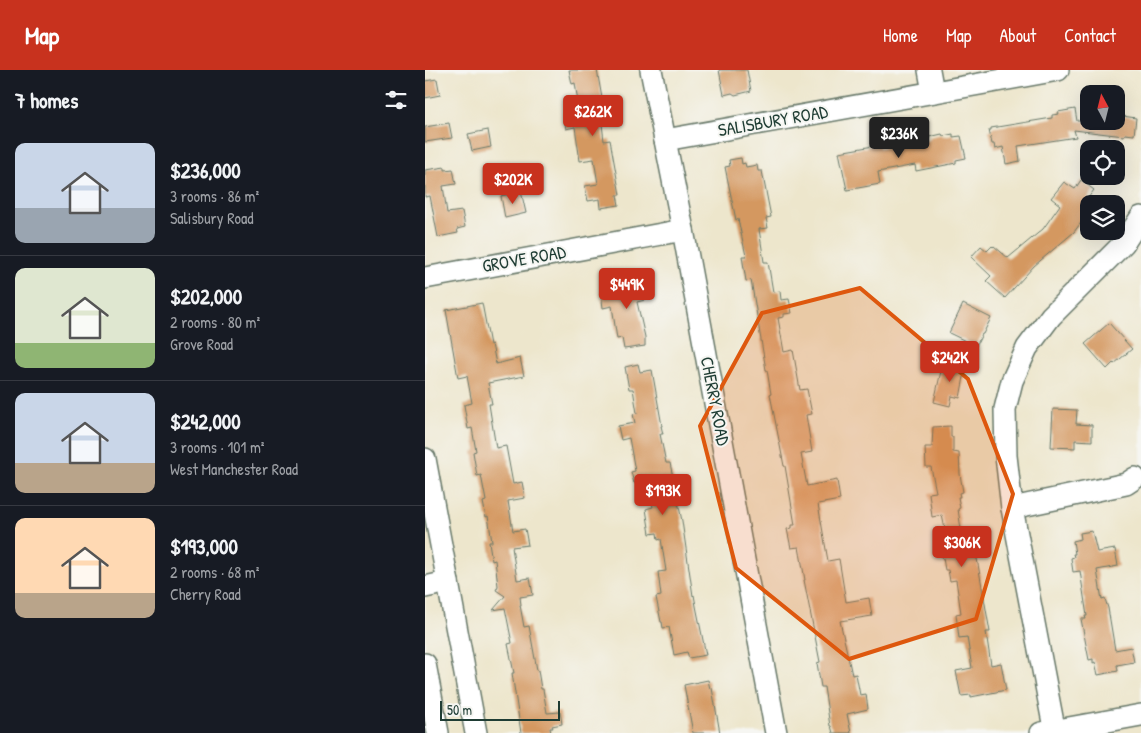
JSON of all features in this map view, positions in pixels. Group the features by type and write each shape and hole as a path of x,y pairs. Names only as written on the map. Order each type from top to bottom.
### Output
{"street":[{"name":"CHERRY ROAD","path":"651,70 683,230 776,733"},
{"path":"929,70 933,92"},
{"name":"SALISBURY ROAD","path":"665,140 1058,70"},
{"path":"1141,218 1123,243 1051,316 1027,348 1012,381 1005,409 1006,456 1012,508 1050,732 1141,715"},
{"name":"GROVE ROAD","path":"425,278 683,230"},
{"path":"425,459 475,733"},
{"path":"1012,508 1126,484 1139,476"},
{"path":"425,587 448,582"},
{"path":"425,664 438,733"}],"highlighted area":[{"path":"860,288 968,379 1013,494 976,619 849,659 736,568 700,426 762,313"}],"building":[{"path":"569,70 597,70 605,115 601,115 604,141 610,140 620,195 617,195 619,205 601,208 600,199 588,201 585,186 598,184 594,159 580,161 575,127 566,129 563,112 579,109 575,83 572,84"},
{"path":"719,70 747,70 751,91 735,95 732,93 724,95"},
{"path":"437,79 440,95 425,98 425,81"},
{"path":"1075,109 1077,121 1080,121 1080,130 1125,130 1125,116 1136,118 1134,135 1125,134 1124,136 1074,130 1076,137 1018,146 1020,161 1006,164 1003,147 995,149 994,144 992,144 989,130 991,128 1052,118 1052,115 1059,114 1058,112"},
{"path":"449,123 452,138 425,142 425,127"},
{"path":"488,130 491,147 472,151 468,134"},
{"path":"942,134 943,136 953,134 953,137 961,136 966,158 956,160 956,163 916,171 915,165 878,172 880,184 847,190 839,152 879,145 879,148 898,146 929,140 929,137"},
{"path":"741,158 742,164 745,163 746,167 757,165 758,171 762,171 771,217 766,218 768,228 759,229 764,262 768,262 773,292 780,291 781,300 789,299 792,313 784,314 784,317 778,318 784,352 793,350 800,390 807,389 812,414 806,415 812,452 801,454 807,486 837,480 840,500 818,504 828,561 839,559 846,602 869,598 872,616 840,621 852,675 856,674 860,695 866,694 868,709 847,714 851,733 833,733 830,726 824,687 821,687 817,663 820,662 799,547 791,548 787,529 795,525 785,466 770,394 751,280 746,281 742,256 746,256 725,167 730,166 729,160"},
{"path":"445,167 445,170 453,169 456,184 443,186 447,213 462,211 465,227 457,229 458,233 438,237 430,196 425,197 425,170"},
{"path":"1064,182 1075,189 1080,182 1080,185 1088,185 1094,190 1090,195 1080,195 1080,224 1074,232 1034,266 1005,298 986,281 991,276 971,257 981,246 987,251 994,246 1008,258 1043,229 1060,205 1051,198"},
{"path":"521,191 526,213 505,218 501,196"},
{"path":"634,272 636,282 642,288 645,300 637,302 645,337 645,346 624,349 622,338 617,339 612,306 603,308 601,292 616,288 615,282 621,281 620,275"},
{"path":"482,303 490,345 492,344 496,364 520,358 524,376 488,383 492,404 489,404 496,448 506,446 513,484 522,482 525,498 508,501 513,531 525,529 528,545 512,547 517,580 530,578 533,595 520,597 520,605 524,627 529,626 547,713 560,712 562,724 552,726 553,728 550,728 551,733 521,733 512,673 514,673 508,644 512,643 505,608 493,610 505,596 496,590 498,586 495,560 492,561 489,542 492,542 488,516 486,517 483,502 486,501 481,475 477,476 473,452 476,451 472,428 468,429 464,405 472,403 467,376 458,378 446,310"},
{"path":"963,304 991,318 976,346 949,333"},
{"path":"1109,323 1132,349 1107,369 1085,344"},
{"path":"945,362 966,366 960,398 952,396 950,406 934,402"},
{"path":"638,364 640,372 652,370 663,434 660,434 666,463 670,463 682,521 693,596 706,655 689,658 687,652 674,655 669,627 663,628 661,622 656,597 661,596 658,572 666,571 661,539 658,540 657,533 650,534 646,509 653,507 648,483 634,483 631,472 635,471 629,438 621,440 618,426 635,423 633,414 637,413 633,389 629,389 625,367"},
{"path":"1053,409 1077,410 1076,424 1092,425 1092,441 1075,440 1075,448 1051,447"},
{"path":"951,426 953,452 959,453 963,492 959,493 960,497 958,497 962,536 968,535 972,554 976,553 990,632 986,632 991,665 1001,663 1006,690 971,697 971,695 961,696 956,671 972,668 967,637 959,638 956,614 961,613 956,580 950,581 948,570 945,570 939,544 948,543 942,515 932,517 929,493 936,492 931,467 926,467 925,447 932,447 933,427"},
{"path":"1092,531 1097,552 1115,549 1118,566 1097,570 1102,600 1105,599 1108,608 1115,650 1131,647 1134,662 1117,665 1118,671 1098,675 1095,662 1093,663 1093,659 1089,660 1081,619 1086,619 1085,616 1087,616 1080,571 1073,572 1071,558 1075,554 1073,541 1081,539 1080,533"},
{"path":"708,680 710,689 712,688 720,733 693,733 684,685"}]}
